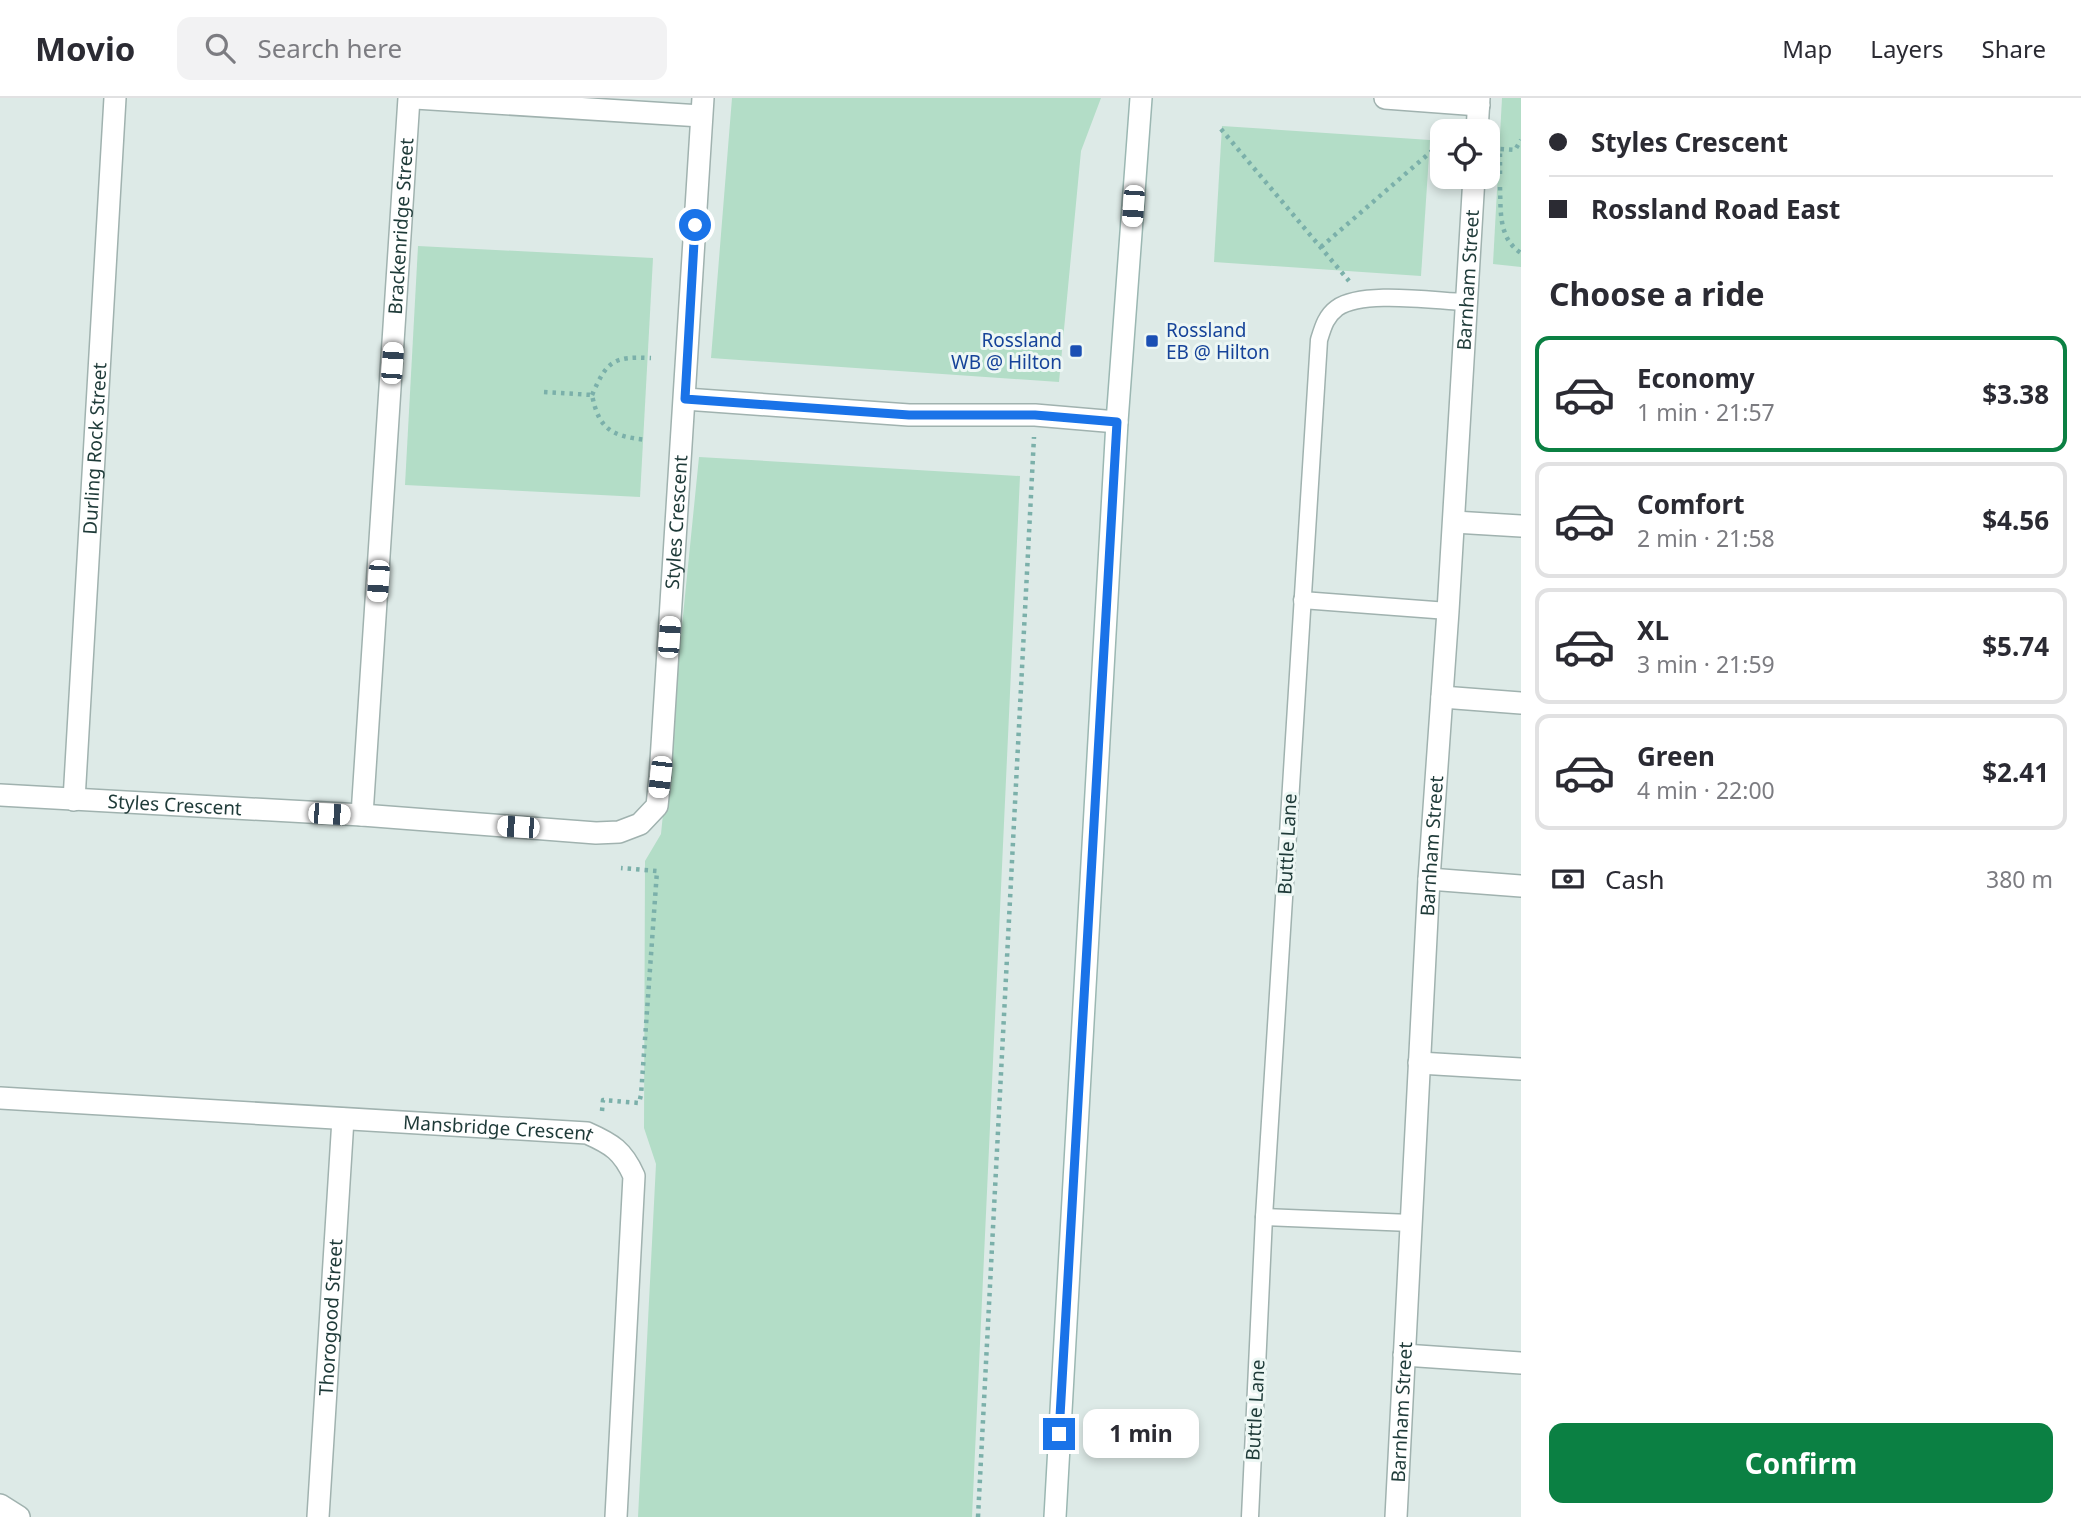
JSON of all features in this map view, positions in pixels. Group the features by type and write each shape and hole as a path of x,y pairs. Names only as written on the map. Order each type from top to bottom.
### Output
{"street":[{"name":"Durling Rock Street","path":"74,800 115,98"},
{"name":"Brackenridge Street","path":"362,815 409,98"},
{"path":"415,98 702,107"},
{"path":"1055,1517 1117,422 1141,98"},
{"path":"1385,98 1479,101 1478,119"},
{"name":"Styles Crescent","path":"0,794 362,815 597,833 620,832 640,824 657,806 702,107"},
{"name":"Barnham Street","path":"1396,1517 1429,879 1443,697 1473,189"},
{"path":"685,399 909,415 1035,415 1117,422"},
{"path":"1454,522 1521,526"},
{"path":"1443,697 1521,702"},
{"path":"1429,879 1521,886"},
{"path":"1419,1063 1521,1069"},
{"name":"Mansbridge Crescent","path":"0,1098 587,1133 609,1143 626,1159 634,1176 616,1517"},
{"name":"Thorogood Street","path":"318,1517 343,1119"},
{"path":"1404,1355 1521,1363"},
{"path":"0,1505 19,1517"}],"lane":[{"name":"Buttle Lane","path":"1250,1517 1264,1217 1319,340 1324,321 1336,309 1352,300 1371,298 1466,302"},
{"path":"1302,600 1448,611"},
{"path":"1264,1217 1411,1223"}],"path":[{"path":"1221,129 1350,281"},
{"path":"1521,140 1515,150 1500,149 1502,229 1512,247 1521,253"},
{"path":"1321,247 1430,153"},
{"path":"646,440 626,438 605,428 596,414 592,395 604,369 632,357 651,358"},
{"path":"544,392 592,395"},
{"path":"978,1517 1035,415"},
{"path":"602,1111 603,1100 639,1103 641,1095 657,871 621,868"}],"green space":[{"path":"732,98 1101,98 1081,151 1059,382 711,358"},
{"path":"1502,98 1521,98 1521,267 1493,264 1497,189 1500,189"},
{"path":"1222,126 1430,140 1421,276 1214,262"},
{"path":"418,246 653,258 640,497 405,485"},
{"path":"699,457 1020,476 972,1517 638,1517 656,1164 644,1128 645,861 661,834"}],"place":[{"name":"Rossland EB @ Hilton","path":"1152,341"},
{"name":"Rossland WB @ Hilton","path":"1076,351"}],"route":[{"path":"695,225 685,399 909,415 1035,415 1117,422 1059,1434"}]}
